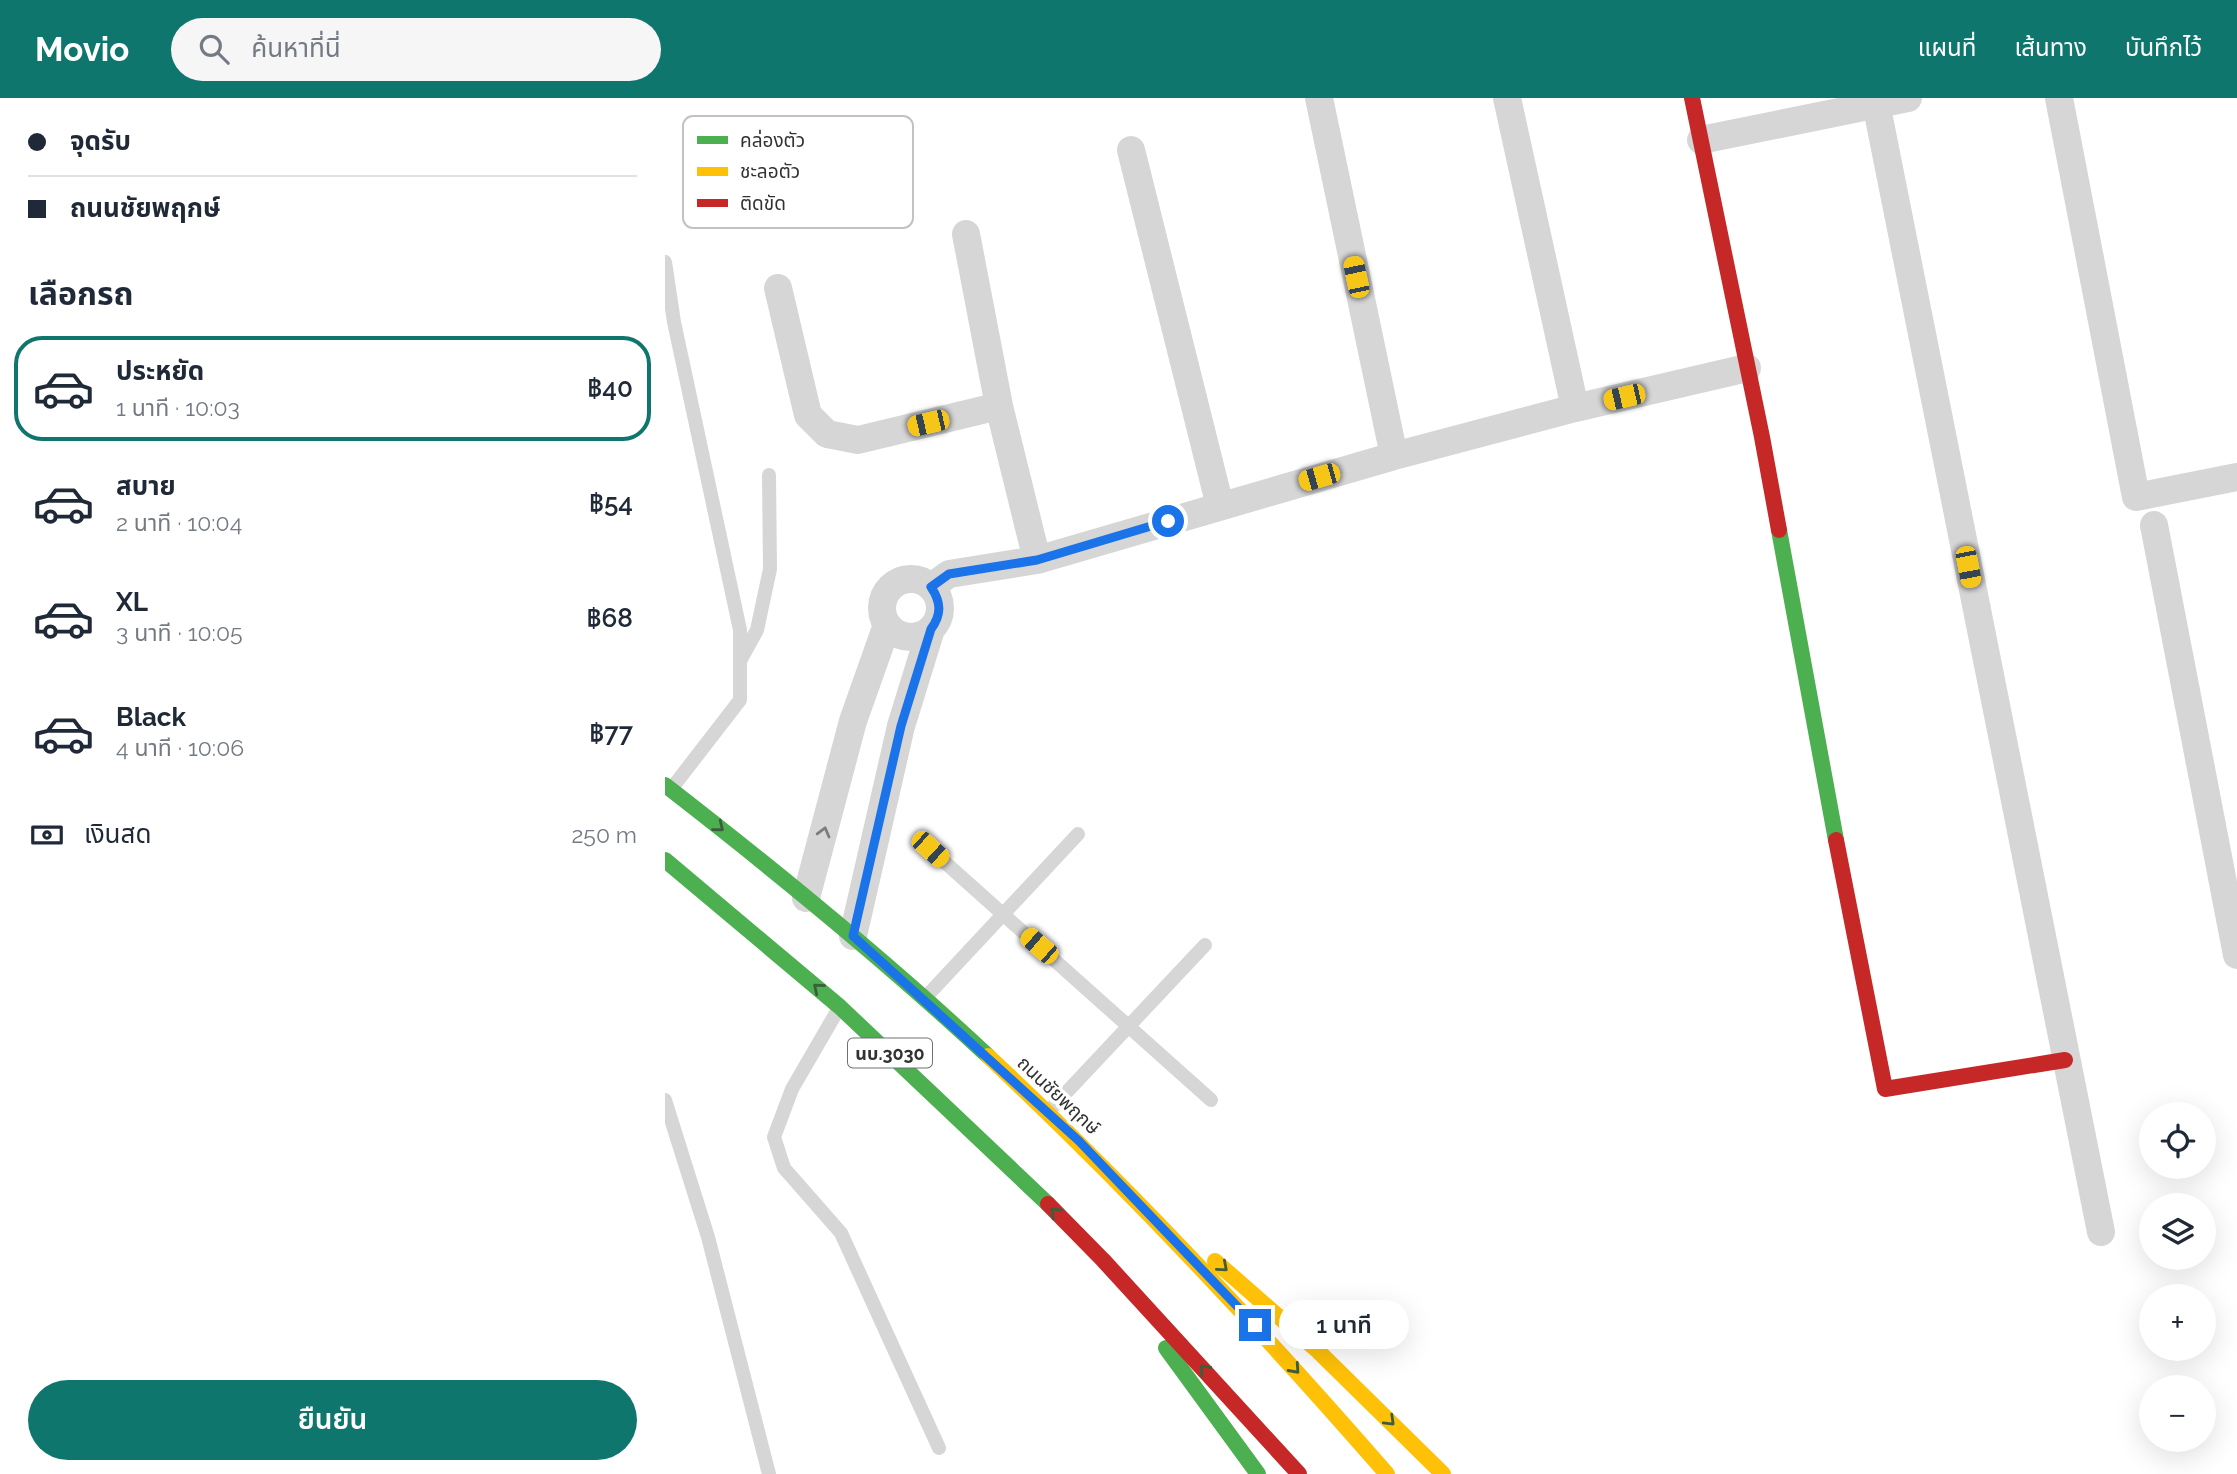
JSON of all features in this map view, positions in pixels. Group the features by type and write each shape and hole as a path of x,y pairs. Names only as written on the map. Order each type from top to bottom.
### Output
{"main road":[{"path":"1692,98 1748,368 1826,790 1885,1089 2065,1060"},
{"name":"ถนนชัยพฤกษ์","path":"668,787 853,936 1079,1141 1237,1304 1387,1474"},
{"name":"นบ.3030","path":"665,860 840,1007 1016,1172 1103,1260 1299,1474"},
{"path":"1079,1141 1318,1351 1443,1474"},
{"path":"1103,1260 1258,1474"}],"street":[{"path":"1319,98 1394,456"},
{"path":"1507,98 1575,408"},
{"path":"1701,140 1876,102 1909,98"},
{"path":"2059,98 2136,497 2237,477"},
{"path":"1876,102 2101,1232"},
{"path":"1131,150 1220,506"},
{"path":"966,234 999,406 1037,560"},
{"path":"778,288 808,415 827,434 857,440 999,406"},
{"path":"931,587 949,574 1037,560 1394,456 1575,408 1748,368"},
{"path":"2154,525 2237,955"},
{"path":"904,579 914,579 931,587 940,608 938,620 931,629 913,637 894,632 887,625 881,606 888,589 904,579"},
{"path":"806,898 853,720 887,625"},
{"path":"853,936 901,726 931,629"}],"lane":[{"path":"665,261 674,322 740,630 740,700 668,787"},
{"path":"740,661 757,630 770,569 769,475"},
{"path":"925,999 1078,834"},
{"path":"930,849 1211,1100"},
{"path":"1048,1112 1205,945"},
{"path":"840,1007 792,1089 775,1137 784,1168 841,1233 939,1448"},
{"path":"665,1100 708,1237 769,1474"}],"traffic: fast":[{"path":"1779,530 1836,840"},
{"path":"665,785 829,917 910,985 988,1056"},
{"path":"665,860 840,1007 1048,1204"},
{"path":"1166,1348 1258,1474"}],"traffic: slow":[{"path":"988,1056 1092,1156 1193,1260 1387,1474"},
{"path":"1215,1261 1318,1351 1443,1474"}],"traffic: jam":[{"path":"1692,98 1779,530"},
{"path":"1836,840 1885,1089 2065,1060"},
{"path":"1048,1204 1103,1260 1299,1474"}],"route":[{"path":"1168,521 1037,560 949,574 931,587 940,608 938,620 931,629 901,726 853,936 1079,1141 1255,1325"}]}
